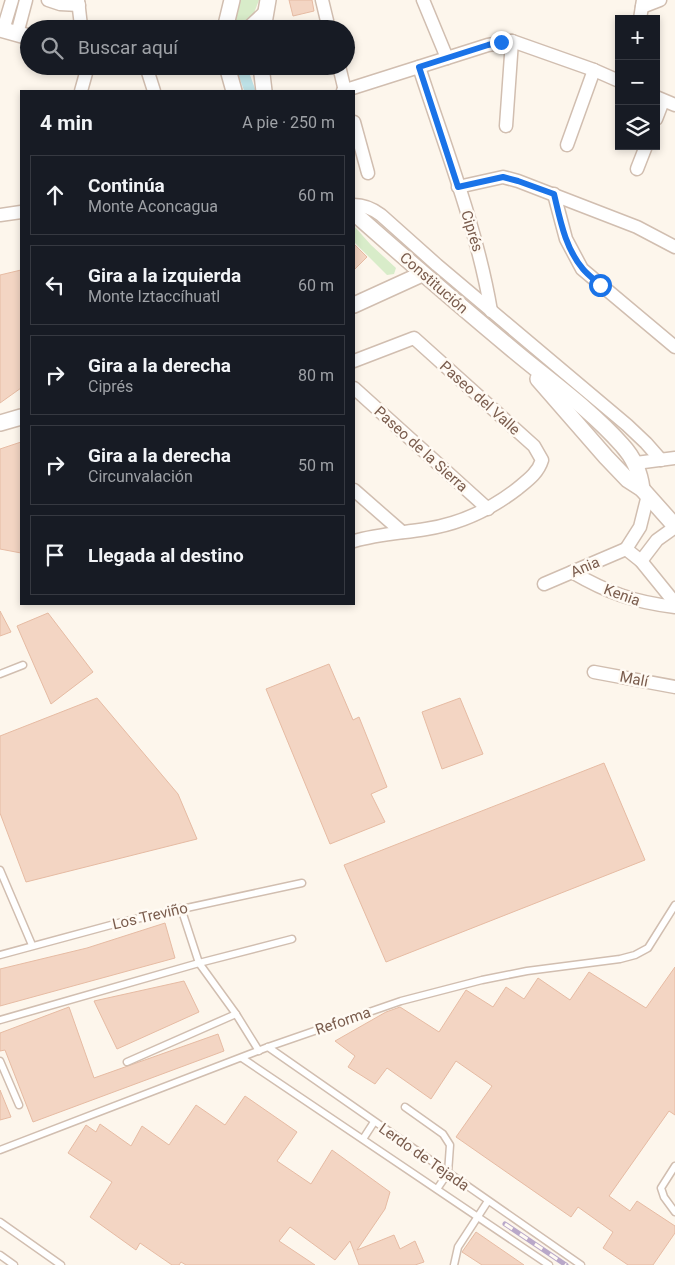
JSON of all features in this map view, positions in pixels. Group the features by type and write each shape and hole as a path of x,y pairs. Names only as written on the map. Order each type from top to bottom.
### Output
{"street":[{"path":"12,0 12,32"},
{"path":"12,32 26,0"},
{"path":"48,0 60,4 79,3 80,20"},
{"path":"227,20 232,0"},
{"path":"322,0 327,20"},
{"path":"424,0 447,58"},
{"path":"642,9 660,0"},
{"path":"506,126 512,41"},
{"path":"347,90 488,45 512,41 615,78"},
{"name":"Ciprés","path":"419,67 485,277 491,311"},
{"path":"567,144 594,70"},
{"path":"82,90 86,75"},
{"path":"149,75 154,90"},
{"path":"230,75 234,90"},
{"path":"262,75 264,90"},
{"path":"341,75 344,90"},
{"path":"355,126 368,173"},
{"path":"637,169 644,150"},
{"path":"458,187 503,177 518,181 637,227 675,247"},
{"path":"554,194 566,239 582,269 675,347"},
{"path":"355,205 367,207 377,212 626,424 661,460"},
{"path":"0,215 20,212"},
{"name":"Constitución","path":"355,214 422,274 573,398 622,445 636,463 645,492"},
{"path":"355,305 422,274 437,265"},
{"name":"Paseo del Valle","path":"355,361 414,338 534,446 542,460 540,466 531,477 488,509"},
{"name":"Constitución","path":"515,352 606,458 628,480 645,492 675,526"},
{"name":"Paseo de la Sierra","path":"355,389 488,509"},
{"path":"0,423 20,417"},
{"path":"636,463 675,458"},
{"path":"355,491 402,532"},
{"path":"645,492 640,526 626,549 641,561 675,603"},
{"path":"355,541 428,529 467,518 488,509"},
{"path":"640,526 657,540"},
{"path":"641,561 657,540 675,526"},
{"name":"Ania","path":"544,584 626,549"},
{"name":"Kenia","path":"572,572 628,599 675,607"},
{"name":"Malí","path":"594,672 675,687"}],"lane":[{"path":"0,674 23,665"},
{"path":"0,870 32,945"},
{"name":"Los Treviño","path":"0,955 32,945 181,908 302,884"},
{"name":"Reforma","path":"0,1150 268,1048 401,1001 436,991 526,971 620,959 635,955 648,948 675,905"},
{"path":"181,908 199,963 236,1014 258,1052"},
{"path":"0,1020 199,963 292,939"},
{"path":"127,1062 236,1014"},
{"name":"Lerdo de Tejada","path":"268,1048 581,1265"},
{"name":"Lerdo de Tejada","path":"242,1058 549,1265"},
{"path":"0,1061 19,1105"},
{"path":"405,1107 443,1134 450,1144 448,1173 437,1189"},
{"path":"363,1139 374,1122"},
{"path":"675,1166 661,1188 664,1197 675,1212"},
{"path":"454,1265 458,1247 488,1201"},
{"path":"0,1222 61,1265"},
{"path":"0,1255 14,1265"}],"green space":[{"path":"234,0 259,0 254,13 248,20 231,20"},
{"path":"355,227 396,268 394,274 387,275 355,243"}],"building":[{"path":"289,0 312,0 314,11 293,16"},
{"path":"355,245 367,257 355,269"},
{"path":"20,270 20,389 0,403 0,275"},
{"path":"20,442 20,553 0,549 0,449"},
{"path":"0,611 11,632 0,636"},
{"path":"48,613 93,672 51,704 17,626"},
{"path":"329,664 353,720 359,717 387,787 371,794 385,822 330,844 266,689"},
{"path":"97,698 178,794 197,839 26,882 0,813 0,736"},
{"path":"460,698 483,754 442,769 422,712"},
{"path":"604,763 645,860 386,962 344,865"},
{"path":"165,923 175,958 0,1006 0,969 87,948"},
{"path":"675,967 675,1115 669,1111 609,1196 630,1211 637,1201 675,1226 675,1233 653,1265 628,1265 603,1248 613,1232 578,1207 571,1217 456,1137 492,1086 456,1061 431,1099 387,1068 375,1084 348,1067 355,1056 335,1041 386,1012 400,1007 439,1032 466,990 493,1007 506,987 524,999 538,978 570,1000 589,972 646,1008"},
{"path":"184,981 199,1012 117,1049 94,1001"},
{"path":"69,1007 94,1078 218,1034 224,1051 33,1122 5,1050 0,1051 0,1033"},
{"path":"0,1090 11,1117 0,1120"},
{"path":"245,1096 297,1132 277,1161 311,1184 332,1150 390,1192 385,1209 357,1250 394,1235 400,1249 415,1241 424,1262 415,1265 359,1265 350,1241 335,1260 290,1227 279,1241 315,1265 186,1265 181,1262 179,1265 172,1265 140,1243 136,1250 90,1217 112,1182 68,1153 86,1125 96,1132 100,1124 131,1146 142,1126 169,1145 196,1105 225,1125"},
{"path":"476,1232 524,1265 482,1265 462,1252"}],"waterway":[{"path":"244,75 250,90"}],"railway":[{"path":"505,1224 566,1265"}],"route":[{"path":"501,42 419,67 458,187 503,177 554,194 566,239 572,252 582,269 600,285"}]}
